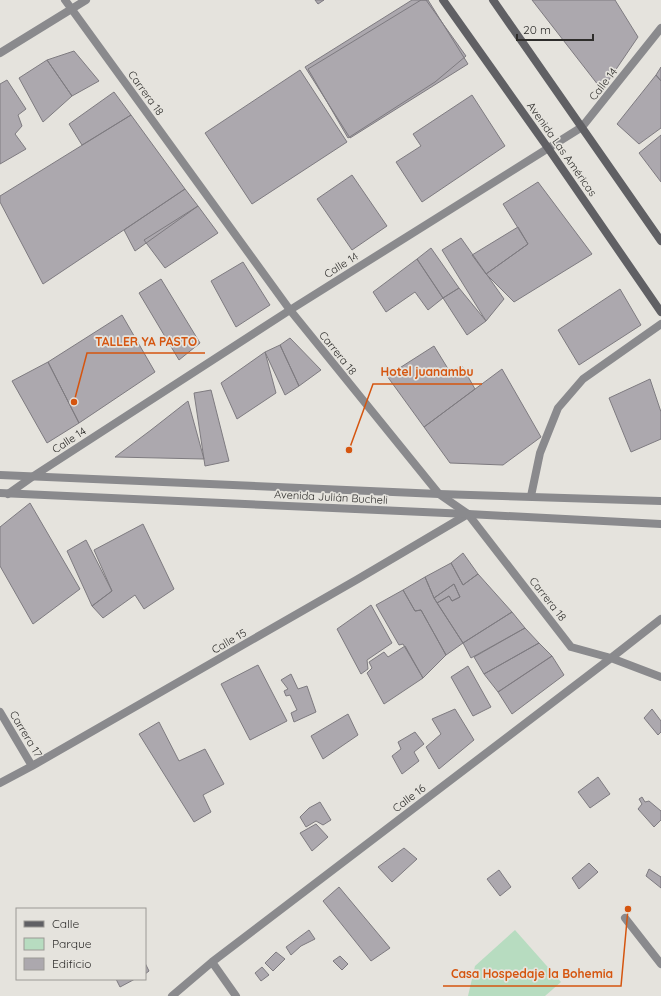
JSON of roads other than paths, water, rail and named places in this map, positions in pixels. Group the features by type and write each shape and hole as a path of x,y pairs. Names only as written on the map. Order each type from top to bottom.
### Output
{"main road":[{"name":"Avenida Las Américas","path":"443,0 548,148 661,312"},
{"path":"493,0 661,241"}],"street":[{"name":"Carrera 18","path":"65,0 290,310 439,494 468,514 571,647 611,658 661,677"},
{"path":"0,53 86,0"},
{"name":"Calle 14","path":"4,493 32,477 290,310 582,128 661,28"},
{"path":"531,496 540,453 558,408 583,380 661,324"},
{"name":"Avenida Julián Bucheli","path":"0,475 439,494 661,500"},
{"name":"Avenida Julián Bucheli","path":"4,493 661,524"},
{"name":"Calle 15","path":"0,783 358,579 468,514"},
{"name":"Calle 16","path":"172,996 212,962 661,619"},
{"name":"Carrera 17","path":"0,712 32,766"},
{"path":"625,918 661,964"},
{"path":"212,962 236,996"}],"place":[{"name":"TALLER YA PASTO","path":"74,402"},
{"name":"Hotel juanambu","path":"349,450"},
{"name":"Casa Hospedaje la Bohemia","path":"628,909"}]}
